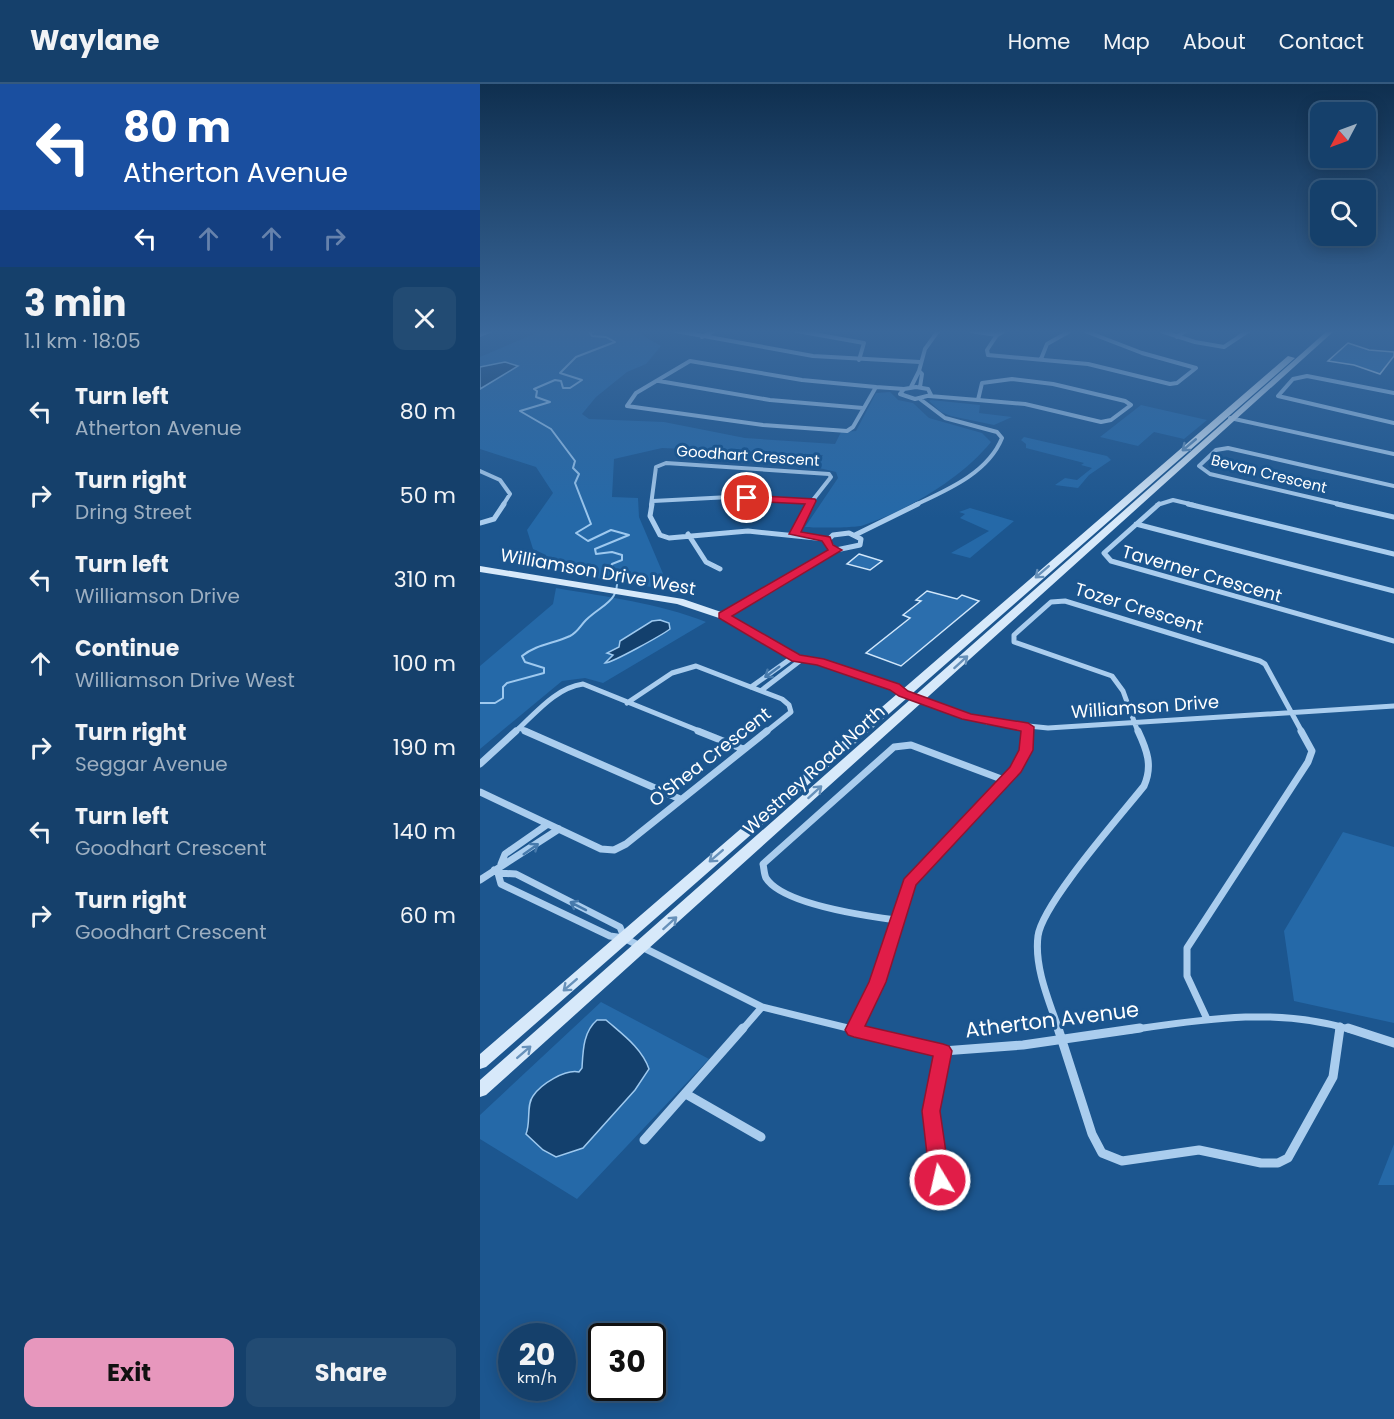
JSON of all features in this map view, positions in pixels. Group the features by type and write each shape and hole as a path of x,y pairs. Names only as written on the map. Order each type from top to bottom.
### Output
{"main road":[{"name":"Westney Road North","path":"480,1090 919,700 1254,393"},
{"name":"Westney Road North","path":"480,1063 903,694 1257,393"},
{"name":"Williamson Drive West","path":"480,569 679,601 723,616 811,667 887,693 903,694"}],"street":[{"path":"636,393 627,406 683,412 762,425 847,431 853,427 872,393"},
{"path":"731,393 770,400 863,408"},
{"path":"903,393 905,398 920,399 930,395 1036,406 1101,422 1111,420 1131,405 1125,400 1099,393"},
{"path":"978,401 980,393"},
{"path":"1280,393 1278,396 1286,400 1394,423"},
{"path":"723,616 836,550 860,545 861,539 855,535 954,486 978,470 1000,443 1002,438 997,432 982,426 945,418 920,399"},
{"path":"1229,417 1394,454"},
{"name":"Bevan Crescent","path":"1394,486 1228,448 1216,450 1199,465 1210,474 1394,517"},
{"name":"Goodhart Crescent","path":"794,534 811,501 831,477 829,474 679,463 666,463 656,467 650,516 660,535 669,538 729,529 826,539 840,533 855,535"},
{"path":"480,471 501,480 510,494 494,519 480,523"},
{"path":"653,501 730,497 811,501"},
{"name":"Taverner Crescent","path":"1394,554 1178,500 1161,502 1104,553 1106,558 1213,592 1394,641"},
{"path":"1136,524 1394,591"},
{"path":"688,534 706,562 720,569"},
{"path":"826,539 829,547 836,550"},
{"name":"Tozer Crescent","path":"1134,723 1123,691 1112,676 1021,646 1014,642 1014,634 1051,602 1065,601 1260,661 1265,664 1291,712"},
{"path":"751,687 800,659"},
{"path":"762,690 800,659"},
{"name":"O'Shea Crescent","path":"480,792 601,849 614,850 791,712 789,705 782,699 696,666 672,673 627,703"},
{"path":"480,764 569,686 583,684 743,749"},
{"name":"Williamson Drive","path":"903,694 987,722 1028,727 1065,728 1394,706"},
{"path":"1206,1019 1185,974 1183,961 1186,948 1308,762 1312,751 1291,712"},
{"path":"1134,723 1148,752 1150,764 1144,786 1060,892 1038,934 1039,965 1092,1134 1102,1153 1122,1161 1199,1150 1261,1163 1278,1163 1288,1158 1333,1077 1340,1026"},
{"path":"854,1030 878,982 909,883 1016,769 1024,756 1028,727"},
{"path":"519,729 680,800"},
{"path":"896,920 803,901 772,886 764,879 761,872 764,864 894,747 911,745 1004,780"},
{"path":"480,880 496,872 505,854 548,824"},
{"path":"501,864 518,858 559,830"},
{"path":"496,872 516,874 620,927 624,938 610,936 501,884 496,872"},
{"name":"Atherton Avenue","path":"624,938 762,1007 943,1051 1023,1045 1206,1019 1268,1015 1340,1026 1394,1043"},
{"path":"644,1140 762,1007"},
{"path":"940,1180 931,1111 943,1051"},
{"path":"686,1094 760,1137"}],"shaded area":[{"path":"480,393 601,393 582,414 589,419 664,422 745,438 835,444 841,432 856,431 876,393 891,393 898,400 913,403 929,418 982,433 991,442 950,480 916,502 864,525 826,528 805,527 838,478 836,472 815,467 823,455 662,448 614,459 612,497 638,498 639,517 670,590 547,570 546,555 533,549 527,530 553,493 536,467 480,449"},
{"path":"929,401 980,405 979,413 1012,417 994,425 951,416 941,412"},
{"path":"1141,405 1207,420 1184,439 1154,432 1138,446 1100,437"},
{"path":"1024,437 1107,456 1111,460 1089,475 1078,488 1055,485 1065,478 1077,480 1092,468 1081,465 1084,463 1026,448 1026,444 1021,440"},
{"path":"970,508 1014,521 970,558 951,553 989,531 960,518 965,514 959,512"},
{"path":"556,588 651,605 706,622 603,683 585,678 562,681 480,749 480,666 553,604"},
{"path":"660,620 669,623 670,629 627,654 605,663 613,655 607,653 619,647 620,641 652,621"},
{"path":"1343,832 1394,847 1394,1023 1294,1001 1284,931"},
{"path":"601,1002 709,1059 577,1199 480,1139 480,1115"},
{"path":"597,1020 606,1020 625,1036 642,1054 649,1069 635,1090 583,1148 556,1157 543,1150 526,1134 531,1100 537,1091 554,1078 567,1073 579,1072 582,1068 586,1036"},
{"path":"1394,1144 1394,1185 1378,1185"}],"building":[{"path":"859,554 882,561 870,570 847,564"},
{"path":"927,591 957,599 962,595 979,601 901,666 866,653 910,618 903,615 921,601 916,600"}],"waterway":[{"path":"480,703 495,703 503,698 503,687 507,683 544,673 544,668 525,662 522,656 533,649 573,634 610,601 616,590 617,572 609,571 612,564 622,560 622,555 612,552 596,554 595,549 629,535 611,530 588,541 576,533 591,524 575,483 579,474 573,468 575,461 551,429 520,411 550,402 536,397 537,393"}],"route":[{"path":"747,498 811,501 794,534 826,539 829,547 836,550 723,616 793,657 819,662 895,687 903,694 967,717 1028,727 1026,750 1016,769 909,883 878,982 854,1030 943,1051 931,1111 932,1134 940,1180"}]}
